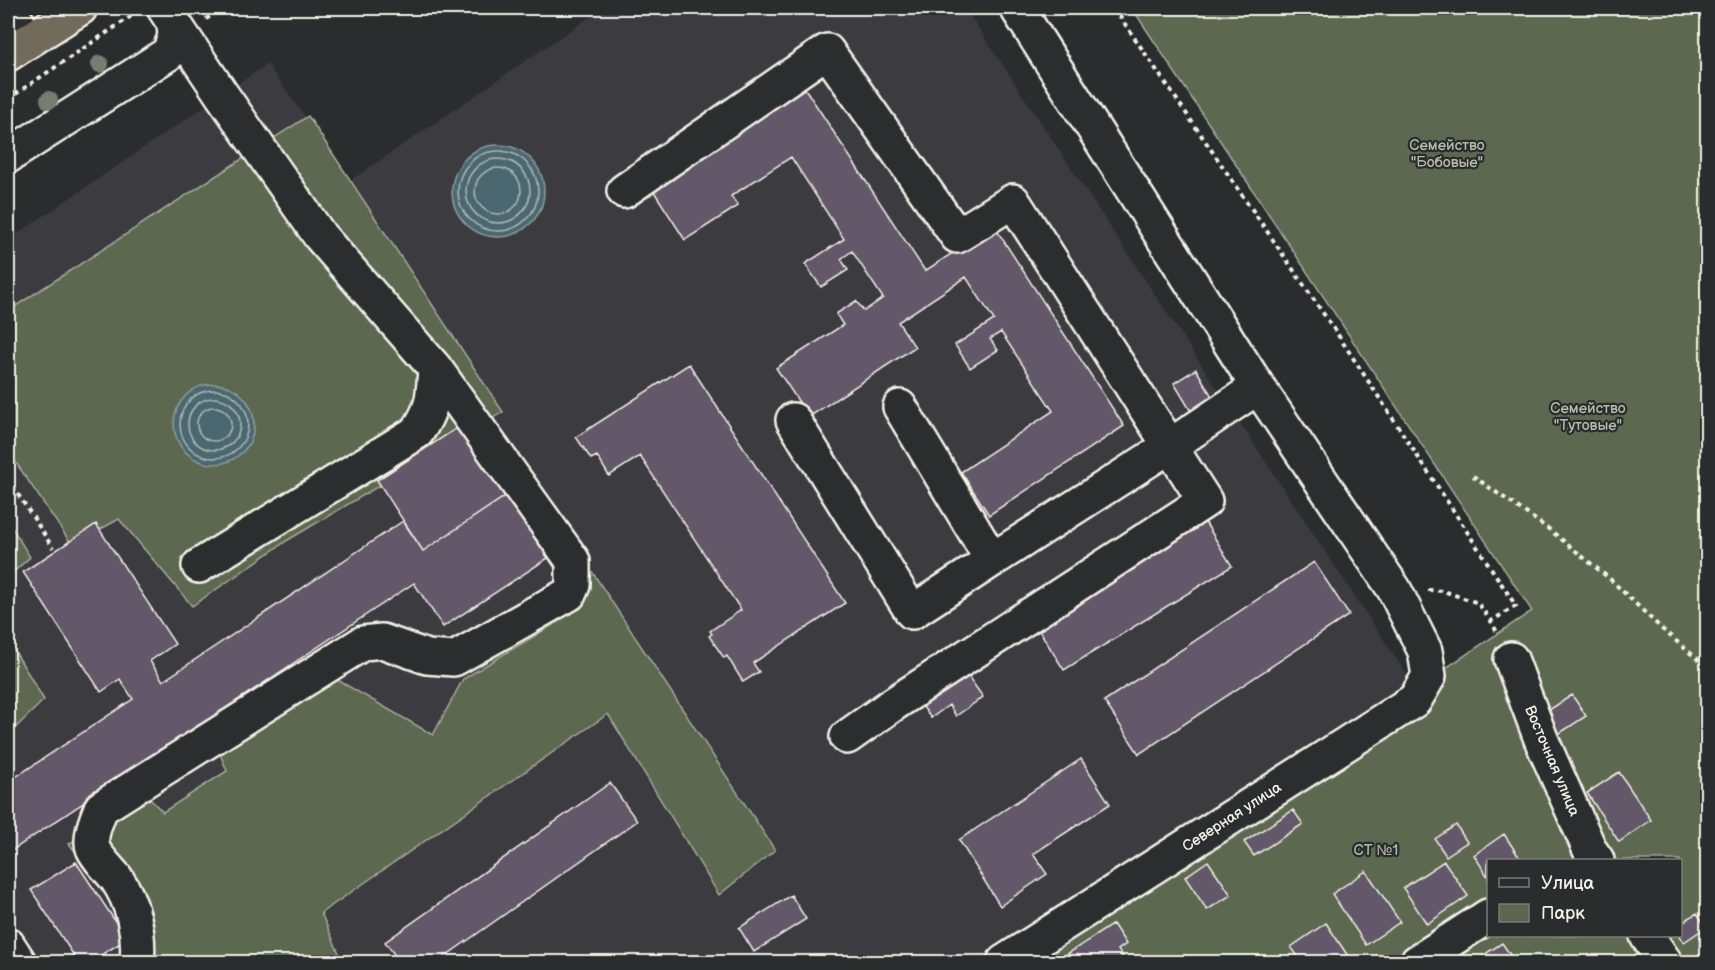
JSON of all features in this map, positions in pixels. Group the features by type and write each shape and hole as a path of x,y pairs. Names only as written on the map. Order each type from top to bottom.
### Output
{"highway":[{"path":"18,47 80,8"}],"street":[{"path":"8,8 18,47"},
{"path":"1017,8 1258,387 1394,589"},
{"path":"8,156 170,53 175,36 173,22"},
{"path":"137,963 139,945 136,926 122,886 93,848 94,827 101,808 363,644 382,641 427,657 454,659 569,594 573,585 573,561 435,368 320,236 173,22"},
{"path":"624,191 827,51 957,236 1013,201 1205,501 892,705 847,737"},
{"path":"199,566 417,432 427,417 433,400 435,368"},
{"path":"793,420 912,612 1258,387"},
{"path":"900,407 992,560"},
{"name":"Северная улица","path":"1004,963 1415,700 1429,676 1425,651 1394,589"},
{"name":"Восточная улица","path":"1511,659 1587,857"},
{"path":"1417,963 1487,917"},
{"path":"1648,937 1665,963"},
{"path":"8,945 19,963"}],"path":[{"path":"8,99 144,8"},
{"path":"1114,8 1336,332 1516,606 1491,621"},
{"path":"1473,476 1550,530 1610,579 1707,668"},
{"path":"8,479 53,548"},
{"path":"1394,589 1443,591 1478,603 1491,621 1511,659"}],"shaded area":[{"path":"603,8 965,8 1411,681 994,962 8,962 8,240 267,64 351,180"}],"green space":[{"path":"1132,8 1707,8 1707,962 1002,962 1532,611"},
{"path":"308,116 503,412 288,540 192,606 119,519 72,545 8,451 8,311"},
{"path":"543,497 775,850 719,895 608,714 321,913 343,962 141,962 133,922 69,844 144,793 163,812 227,771 216,744 329,675 433,735 463,679 561,620 558,573 524,519"},
{"path":"8,521 30,557 8,577"},
{"path":"8,640 44,700 8,735"}],"water":[{"path":"498,145 516,149 530,159 540,173 544,191 540,209 530,223 516,233 498,237 480,233 466,223 456,209 452,191 456,173 466,159 480,149"},
{"path":"214,384 229,387 242,396 251,409 254,424 251,439 242,452 229,461 214,464 199,461 186,452 177,439 174,424 177,409 186,396 199,387"}],"building":[{"path":"804,87 925,271 994,226 1124,426 989,515 961,472 1053,411 1001,332 990,339 998,350 970,368 955,345 994,320 966,277 898,322 915,347 809,417 776,368 843,325 836,314 856,301 864,311 883,298 852,251 841,259 848,270 821,287 805,264 844,239 791,157 731,196 738,206 685,240 651,187"},
{"path":"689,364 845,603 753,663 759,672 743,682 727,656 724,658 709,636 712,634 710,631 741,610 640,456 609,476 597,456 591,459 576,437"},
{"path":"1196,369 1214,400 1192,413 1174,383"},
{"path":"460,426 507,495 423,551 377,480"},
{"path":"507,495 548,558 443,627 414,583 8,853 8,782 133,699 120,679 101,692 23,572 96,524 175,644 150,661 163,681 403,521 423,551"},
{"path":"1202,517 1232,566 1064,670 1033,621"},
{"path":"1314,562 1349,615 1139,754 1104,701"},
{"path":"965,672 983,697 956,716 949,705 931,718 920,703"},
{"path":"1572,695 1586,716 1557,735 1543,714"},
{"path":"1081,759 1110,804 1033,854 1047,874 1000,906 959,840"},
{"path":"1619,772 1651,820 1619,842 1587,793"},
{"path":"610,783 637,821 437,962 400,962 385,942"},
{"path":"1293,810 1303,824 1254,856 1244,842"},
{"path":"1456,825 1467,842 1446,856 1435,839"},
{"path":"1504,834 1520,859 1487,859 1487,875 1474,855"},
{"path":"1208,861 1231,895 1207,910 1185,877"},
{"path":"1444,861 1468,896 1427,924 1403,888"},
{"path":"76,862 127,939 90,962 78,962 31,890"},
{"path":"76,862 127,939 90,962 78,962 31,890"},
{"path":"1366,871 1400,922 1366,945 1332,894"},
{"path":"791,895 806,919 754,952 739,928"},
{"path":"1697,913 1706,927 1684,942 1681,937 1682,923"},
{"path":"1326,923 1352,962 1302,962 1291,947"},
{"path":"1113,924 1126,944 1118,950 1126,962 1055,962"},
{"path":"1502,943 1515,962 1473,962"}],"park label":[{"name":"Семейство \"Бобовые\"","path":"1447,154"},
{"name":"Семейство \"Тутовые\"","path":"1588,416"},
{"name":"СТ №1","path":"1376,850"}]}
